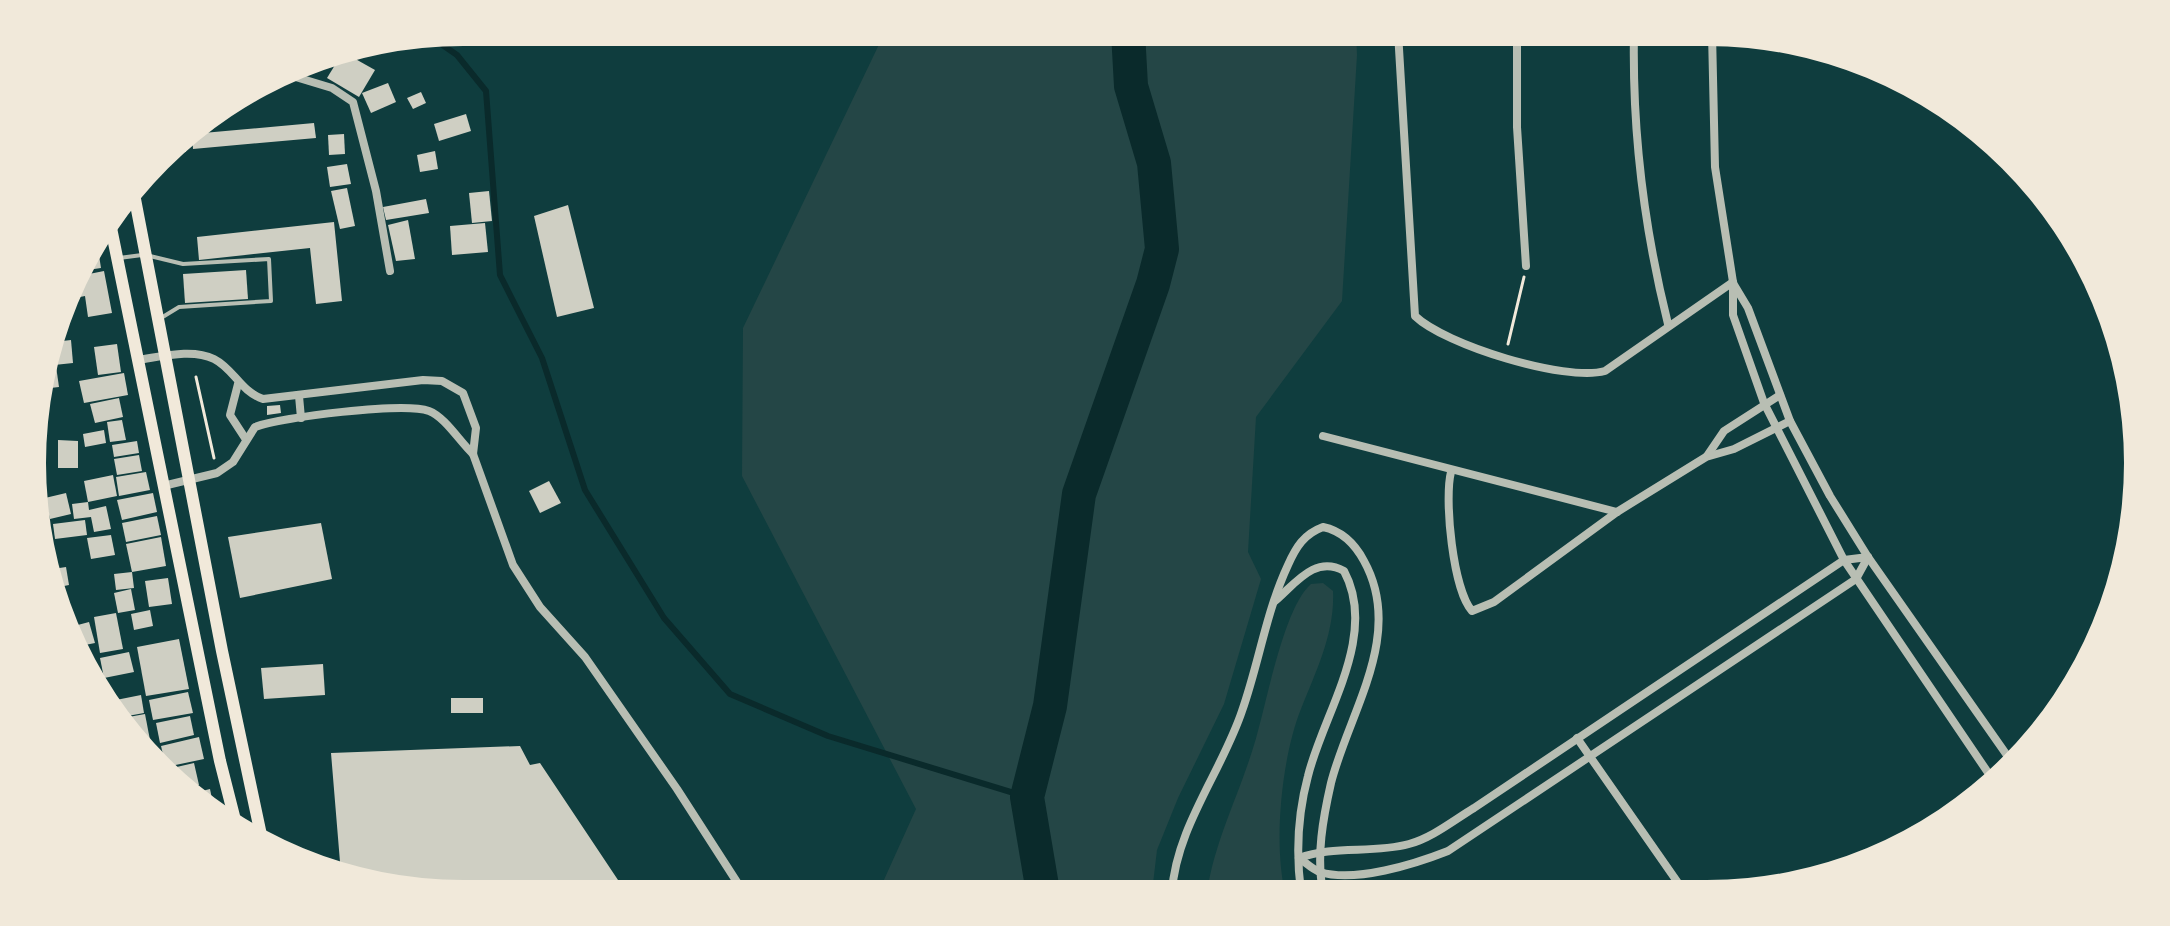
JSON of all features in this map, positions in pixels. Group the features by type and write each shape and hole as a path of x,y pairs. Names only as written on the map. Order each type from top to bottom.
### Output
{"main road":[{"path":"136,204 259,827"},
{"path":"112,237 233,811"}],"street":[{"path":"1399,46 1415,316 1429,329 1448,339 1505,357 1590,375 1605,371 1668,324 1733,282"},
{"path":"1517,46 1517,127 1526,266"},
{"path":"1634,46 1644,207 1650,254 1668,324"},
{"path":"1712,46 1715,167 1733,282 1733,315 1764,403 1844,560 1987,772"},
{"path":"301,79 332,88 353,102 376,191 390,271"},
{"path":"1733,282 1748,308 1790,421 1868,557 2006,754"},
{"path":"137,360 191,354 214,359 238,384 263,399 423,380 442,381 463,393 473,414 473,454 513,565 540,607 585,657 736,880"},
{"path":"238,384 230,415 245,438"},
{"path":"1706,457 1724,431 1780,395"},
{"path":"299,396 301,418"},
{"path":"163,486 217,473 233,462 245,438 255,427 301,418 409,407 428,410 438,416 473,454"},
{"path":"1451,472 1447,489 1461,590 1472,611 1494,602 1617,512 1706,457 1734,449 1790,421"},
{"path":"1323,436 1451,472 1617,512"},
{"path":"1175,880 1184,841 1242,712 1272,604 1300,542 1310,532 1323,527 1343,535 1358,550 1376,596 1374,660 1367,689 1341,749 1332,781 1321,850 1321,880"},
{"path":"1299,858 1321,850 1377,850 1412,844 1474,808 1844,560 1868,557"},
{"path":"1299,858 1319,872 1379,871 1415,864 1448,851 1856,579 1868,557"},
{"path":"1272,604 1306,573 1324,565 1344,571 1354,598 1350,657 1344,683 1308,775 1301,810 1300,880"},
{"path":"1577,738 1676,880"}],"lane":[{"path":"116,258 145,254 183,264 269,259 271,301 179,307 158,320"}],"path":[{"path":"1505,357 1526,266"},
{"path":"196,377 214,458"}],"shaded area":[{"path":"878,46 1357,46 1342,301 1256,417 1248,552 1261,579 1224,704 1178,798 1157,850 1153,880 884,880 916,809 742,476 743,328"},
{"path":"1323,583 1333,591 1333,607 1323,652 1294,728 1284,774 1280,825 1283,880 1210,880 1221,836 1254,745 1284,635 1301,596 1311,584"}],"building":[{"path":"357,60 375,70 359,97 327,78 334,66"},
{"path":"388,83 396,102 371,113 362,93"},
{"path":"421,92 426,103 413,109 407,98"},
{"path":"466,114 471,131 439,141 434,124"},
{"path":"314,123 316,138 193,149 193,145 208,133"},
{"path":"344,134 345,154 329,155 328,135"},
{"path":"435,151 438,169 420,172 417,155"},
{"path":"347,164 351,184 330,187 327,167"},
{"path":"347,188 355,226 340,229 331,191"},
{"path":"489,191 492,221 472,223 469,193"},
{"path":"426,199 429,213 386,220 383,207"},
{"path":"568,205 594,308 557,317 534,216"},
{"path":"408,220 415,259 396,261 388,225"},
{"path":"334,222 342,301 316,304 310,248 199,260 197,237"},
{"path":"485,223 488,252 452,255 450,226"},
{"path":"246,270 248,299 185,303 183,274"},
{"path":"104,271 112,313 88,317 85,296 81,297 92,273"},
{"path":"71,340 73,363 58,365 60,355 64,341"},
{"path":"117,344 121,372 98,375 94,347"},
{"path":"57,370 59,387 53,388"},
{"path":"124,373 128,395 84,403 79,381"},
{"path":"119,398 123,417 95,423 90,404"},
{"path":"280,405 281,413 267,415 267,406"},
{"path":"122,420 126,440 110,442 107,422"},
{"path":"104,430 106,443 85,447 83,434"},
{"path":"58,440 78,441 78,468 58,468"},
{"path":"137,441 139,453 114,457 112,445"},
{"path":"139,455 142,471 117,475 114,459"},
{"path":"146,472 150,490 119,496 116,477"},
{"path":"113,475 117,496 88,502 84,481"},
{"path":"549,481 561,503 540,513 529,491"},
{"path":"66,493 71,514 50,519 48,497"},
{"path":"153,493 157,512 122,520 117,500"},
{"path":"88,502 89,510 106,506 111,529 94,532 91,517 74,519 72,504"},
{"path":"157,516 161,535 126,542 122,523"},
{"path":"85,520 87,535 55,539 53,524"},
{"path":"321,523 332,579 240,598 228,537"},
{"path":"111,535 115,555 91,559 87,538"},
{"path":"161,537 166,566 132,572 126,544"},
{"path":"66,567 69,585 65,586 59,568"},
{"path":"132,572 134,588 116,590 114,574"},
{"path":"168,578 172,604 149,607 145,581"},
{"path":"131,589 135,610 118,613 114,593"},
{"path":"150,610 153,626 134,630 131,614"},
{"path":"116,613 123,649 100,653 94,617"},
{"path":"89,622 95,643 88,644 79,625"},
{"path":"179,639 189,689 146,696 137,647"},
{"path":"129,652 134,672 105,678 100,658"},
{"path":"323,664 325,695 264,699 261,668"},
{"path":"188,692 193,713 153,720 149,700"},
{"path":"141,695 144,713 131,715 119,699"},
{"path":"451,698 483,698 483,713 451,713"},
{"path":"145,714 150,739 149,738 132,716"},
{"path":"190,716 194,735 160,743 156,723"},
{"path":"199,737 204,759 175,765 162,752 161,746"},
{"path":"520,746 530,765 540,763 618,880 436,879 382,872 340,861 331,753"},
{"path":"194,763 199,785 188,777 177,767"}],"waterway":[{"path":"1041,880 1027,797 1050,706 1079,494 1153,284 1162,249 1154,163 1131,86 1129,46"},
{"path":"445,47 457,55 486,91 500,275 542,358 585,490 664,618 730,694 828,736 1027,797"}]}
